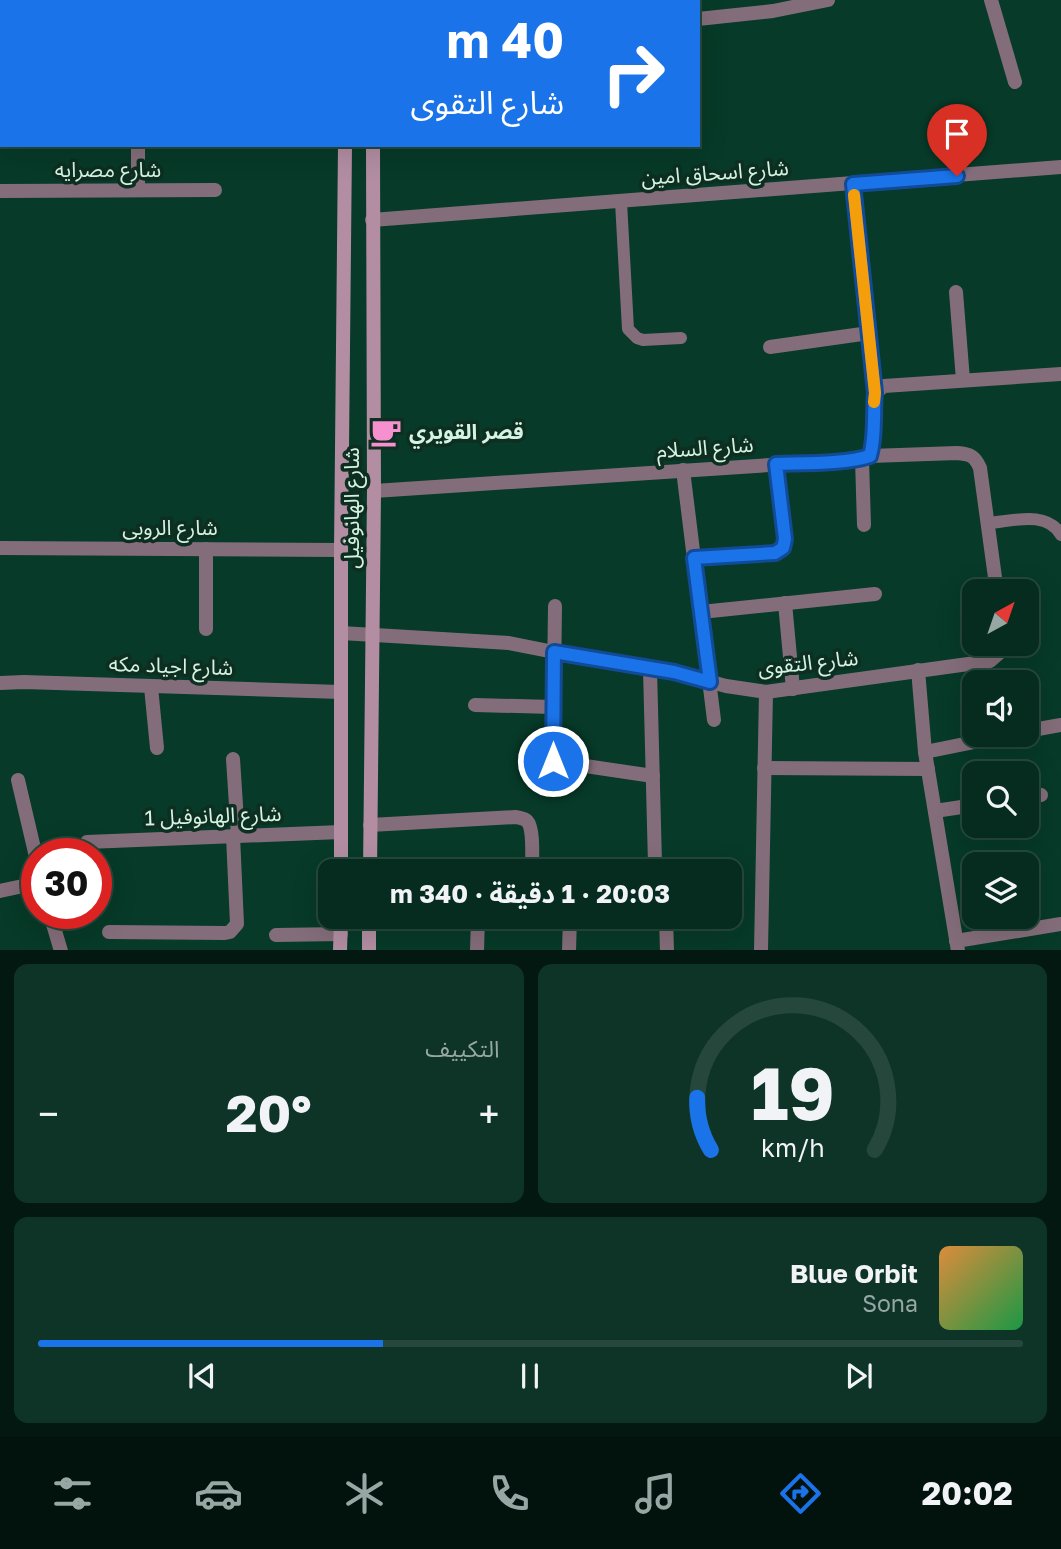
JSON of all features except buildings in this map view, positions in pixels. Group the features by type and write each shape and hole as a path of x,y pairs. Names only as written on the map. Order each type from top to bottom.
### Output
{"street":[{"path":"700,19 828,0"},
{"path":"991,0 1015,82"},
{"path":"138,147 138,190"},
{"name":"شارع الهانوفيل","path":"341,859 345,147"},
{"name":"شارع الهانوفيل","path":"370,859 374,491 373,147"},
{"name":"شارع اسحاق امين","path":"372,220 1061,167"},
{"path":"853,184 875,393 874,443 866,457 864,525"},
{"name":"شارع مصرايه","path":"0,191 215,190"},
{"path":"956,292 963,380"},
{"path":"769,346 869,333"},
{"path":"875,393 884,386 891,385 1061,374"},
{"name":"شارع السلام","path":"374,491 957,453 976,458 989,523"},
{"path":"694,558 775,553 783,548 785,539 776,464"},
{"path":"682,470 714,720"},
{"path":"989,523 995,579"},
{"name":"شارع الروبى","path":"0,548 341,550"},
{"path":"206,549 206,629"},
{"path":"701,612 875,594"},
{"path":"785,603 793,689"},
{"path":"553,761 555,606"},
{"name":"شارع التقوى","path":"341,633 498,642 766,692 989,661 995,656"},
{"path":"650,669 654,859"},
{"path":"918,670 925,752 957,946 1061,924"},
{"name":"شارع اجياد مكه","path":"0,683 341,692"},
{"path":"151,687 157,748"},
{"path":"761,950 766,692"},
{"path":"475,705 553,706"},
{"path":"1039,729 1061,724"},
{"path":"925,752 962,745"},
{"path":"525,757 653,776"},
{"path":"109,932 225,933 230,932 237,924 233,760"},
{"path":"764,768 928,769"},
{"path":"18,780 32,838"},
{"path":"934,811 962,807"},
{"path":"370,825 523,818 531,827 532,859"},
{"name":"شارع الهانوفيل 1","path":"112,841 341,832"},
{"path":"0,891 21,886"},
{"path":"56,929 61,950"},
{"path":"340,950 341,929"},
{"path":"369,929 369,950"},
{"path":"477,950 478,929"},
{"path":"569,950 570,929"},
{"path":"666,929 667,950"},
{"path":"276,935 341,934"}],"lane":[{"path":"621,202 628,329 643,340 681,338"},
{"path":"989,523 1040,519 1055,526 1061,535"}],"slow traffic":[{"path":"854,195 874,402"}],"place":[{"name":"قصر القويري","path":"386,432"}],"route":[{"path":"553,761 554,652 674,672 710,682 694,558 775,553 783,548 785,539 776,464 862,459 870,456 874,443 875,393 853,184 957,176"}]}
